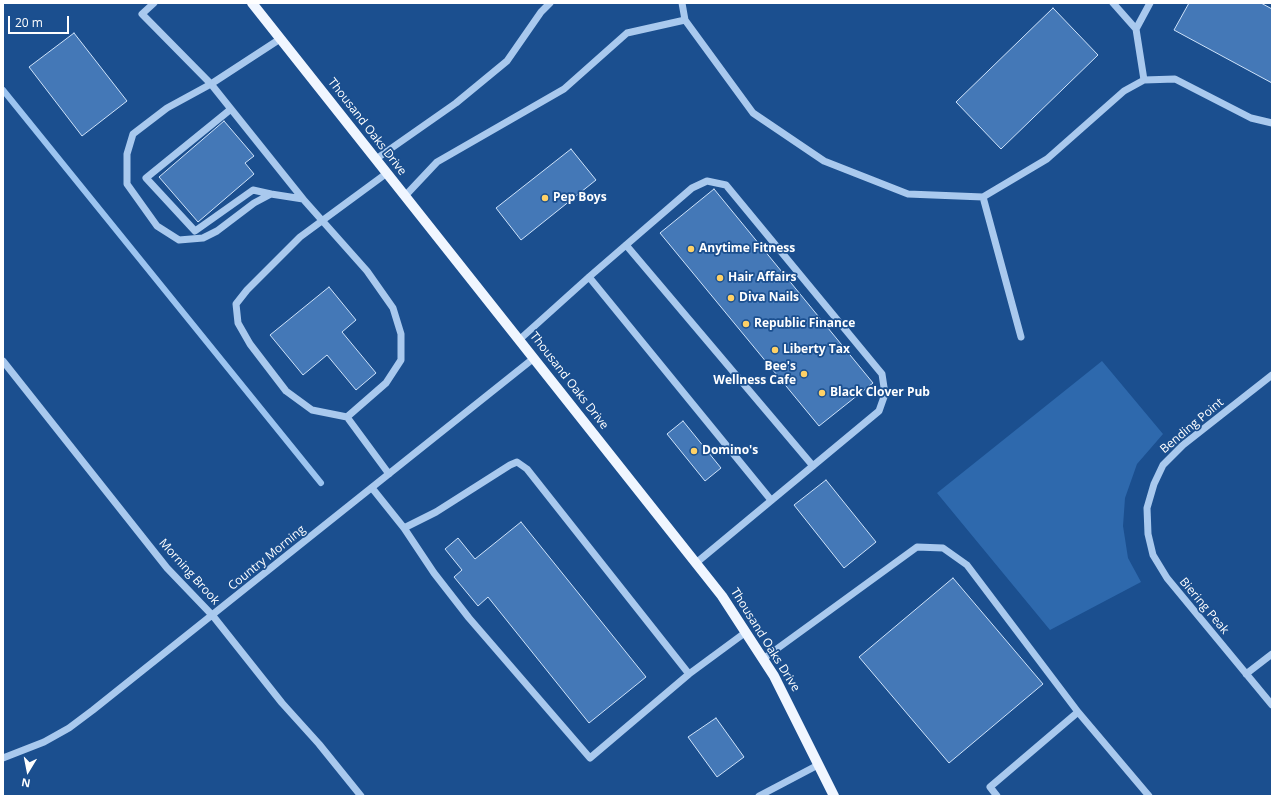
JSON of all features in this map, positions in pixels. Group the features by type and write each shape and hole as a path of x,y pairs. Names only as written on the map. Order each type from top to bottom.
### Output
{"main road":[{"name":"Thousand Oaks Drive","path":"252,3 722,596 763,659 795,716 834,796"}],"street":[{"path":"154,3 142,14 211,84 303,198 368,271 393,308 402,334 401,360 386,383 348,417"},
{"path":"376,159 456,103 508,62 541,12 550,3"},
{"path":"682,3 685,20 753,113 824,161 908,194 983,196 1047,159 1124,91 1144,80 1175,79 1251,118 1272,123"},
{"path":"1113,3 1136,29 1144,80"},
{"path":"1136,29 1150,3"},
{"path":"405,196 437,162 520,116 564,89 627,34 685,20"},
{"path":"271,194 254,203 217,231 203,238 179,240 157,226 127,184 127,154 132,134 167,108 211,84 280,39"},
{"path":"231,109 146,178 195,231 253,190 303,198"},
{"path":"387,173 322,219 300,237 247,290 236,304 238,323 250,344 286,391 312,410 348,417 389,474"},
{"path":"519,340 692,188 707,181 726,185 882,374 885,394 879,411 696,563"},
{"path":"983,196 1021,337"},
{"path":"626,245 813,466"},
{"path":"589,277 771,500"},
{"name":"Country Morning","path":"3,758 44,742 69,728 213,616 534,358"},
{"name":"Morning Brook","path":"3,361 168,568 213,616 282,703 320,744 361,796"},
{"name":"Bending Point","path":"1147,508 1154,484 1164,465 1183,445 1272,375"},
{"path":"404,528 436,512 510,465 518,462 528,469 690,674"},
{"path":"372,488 404,528 434,573 469,618 590,758 690,674 746,632"},
{"name":"Biering Peak","path":"1147,508 1148,534 1153,555 1167,578 1272,704"},
{"path":"763,659 917,547 943,548 967,565 1078,712 1149,796"},
{"path":"1246,674 1272,654"},
{"path":"997,796 990,787 1078,712"},
{"path":"759,796 766,794 818,765"}],"shaded area":[{"path":"1102,361 1163,434 1137,464 1125,498 1123,526 1128,558 1141,582 1050,630 937,493"}],"building":[{"path":"1189,3 1261,3 1272,9 1272,83 1174,30"},
{"path":"1053,8 1098,55 1001,149 956,102"},
{"path":"74,33 127,101 82,136 29,67"},
{"path":"224,121 254,156 245,163 254,174 198,222 159,177"},
{"path":"571,149 596,180 521,240 496,208"},
{"path":"714,189 873,383 819,426 660,233"},
{"path":"329,287 356,320 342,332 376,373 356,390 327,355 303,375 270,335"},
{"name":"Domino's","path":"683,421 721,468 705,481 667,434"},
{"path":"826,480 876,542 844,568 794,505"},
{"path":"521,522 646,677 589,723 488,597 478,606 454,577 462,570 445,549 458,538 475,559"},
{"path":"953,578 1043,684 949,763 859,657"},
{"path":"716,718 744,757 717,777 688,737"}],"waterway":[{"path":"3,90 321,483"}],"place":[{"name":"Pep Boys","path":"545,198"},
{"name":"Anytime Fitness","path":"691,249"},
{"name":"Hair Affairs","path":"720,278"},
{"name":"Diva Nails","path":"731,298"},
{"name":"Republic Finance","path":"746,324"},
{"name":"Liberty Tax","path":"775,350"},
{"name":"Bee's Wellness Cafe","path":"804,374"},
{"name":"Black Clover Pub","path":"822,393"},
{"name":"Domino's","path":"694,451"}]}
